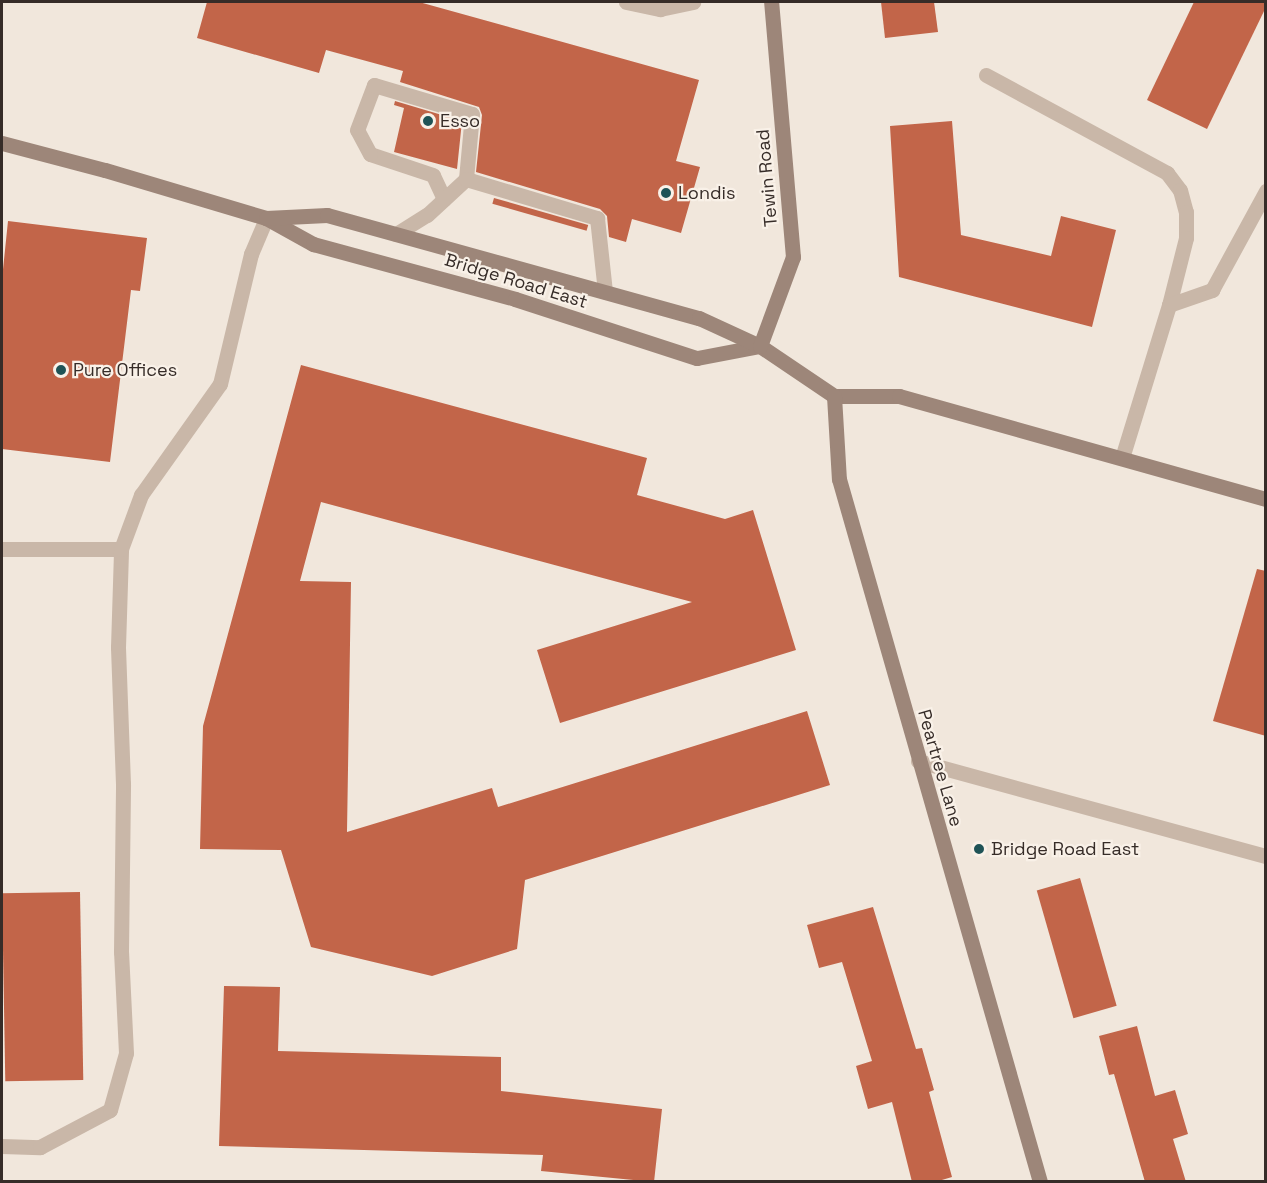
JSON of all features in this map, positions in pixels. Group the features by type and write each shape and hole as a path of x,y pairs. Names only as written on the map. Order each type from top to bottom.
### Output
{"street":[{"name":"Tewin Road","path":"759,346 793,257 771,2"},
{"name":"Bridge Road East","path":"2,143 105,170 266,218 313,244 515,299 697,358 759,346"},
{"name":"Bridge Road East","path":"266,218 327,215 699,318 759,346 834,396"},
{"path":"834,396 899,396 1266,499"},
{"name":"Peartree Lane","path":"834,396 839,479 1040,1182"}],"lane":[{"path":"626,2 660,9 693,2"},
{"path":"986,75 1167,173 1180,190 1186,213 1186,238 1169,305 1122,459"},
{"path":"396,234 427,215 466,179 472,114 374,85 357,130 370,154 433,175 444,199"},
{"path":"466,179 597,218 605,292"},
{"path":"1169,305 1212,290 1266,190"},
{"path":"2,1146 40,1147 110,1110 126,1053 121,952 123,784 118,647 121,549 141,495 220,384 251,254 266,218"},
{"path":"2,549 121,549"},
{"path":"918,761 1266,856"}],"building":[{"path":"207,2 419,2 699,80 676,161 700,167 681,233 632,219 626,242 609,237 607,216 600,209 476,172 482,115 479,107 400,82 403,71 326,50 319,73 197,38"},
{"path":"881,2 934,2 938,32 885,38"},
{"path":"1194,2 1266,2 1266,7 1207,129 1147,100"},
{"name":"Esso","path":"395,101 462,121 457,169 394,152 404,108 394,105"},
{"path":"952,121 961,235 1051,256 1061,216 1116,230 1092,327 899,277 890,126"},
{"path":"494,198 588,225 587,231 492,204"},
{"name":"Pure Offices","path":"8,221 147,238 140,291 131,290 110,462 2,449 2,279"},
{"path":"301,365 647,458 637,495 725,519 753,510 796,650 560,723 537,650 692,602 321,502 300,581 351,582 347,832 492,788 498,807 807,711 830,785 525,880 517,949 432,976 311,947 281,850 200,849 203,726"},
{"path":"1257,569 1266,571 1266,736 1213,721"},
{"path":"1080,878 1117,1006 1073,1018 1037,890"},
{"path":"80,892 83,1080 5,1081 2,893"},
{"path":"873,907 916,1049 922,1048 934,1090 929,1092 952,1177 935,1182 912,1182 892,1102 868,1109 856,1066 872,1061 842,962 819,968 807,925"},
{"path":"224,986 280,987 278,1051 501,1057 501,1091 662,1109 654,1182 541,1171 543,1155 219,1146"},
{"path":"1137,1026 1155,1096 1175,1090 1188,1134 1173,1139 1186,1182 1145,1182 1114,1074 1109,1075 1099,1036"}],"place":[{"name":"Esso","path":"428,121"},
{"name":"Londis","path":"666,193"},
{"name":"Pure Offices","path":"61,370"},
{"name":"Bridge Road East","path":"979,849"}]}
